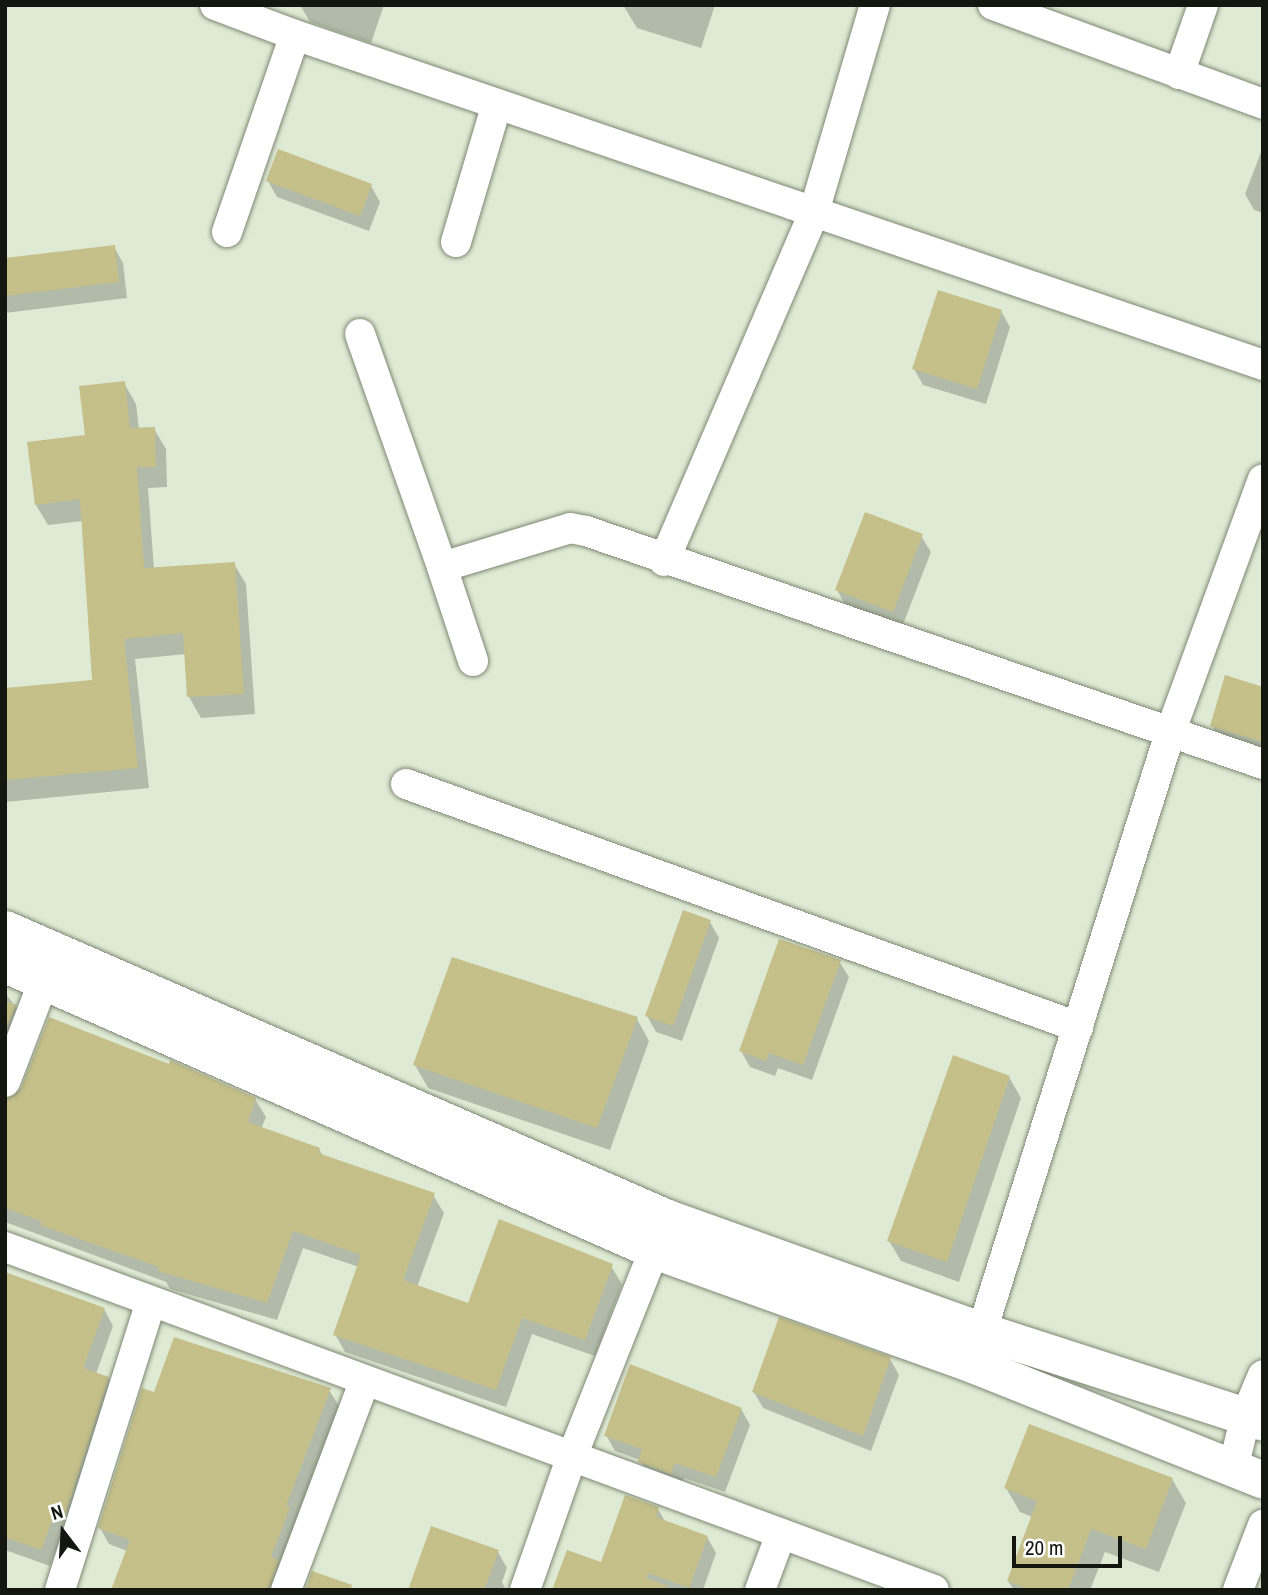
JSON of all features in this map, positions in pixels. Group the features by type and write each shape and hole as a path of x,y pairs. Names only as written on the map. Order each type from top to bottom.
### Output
{"street":[{"path":"215,5 295,35 1263,365"},
{"path":"664,561 814,212 875,5"},
{"path":"993,5 1263,104"},
{"path":"1179,74 1203,5"},
{"path":"228,232 295,35"},
{"path":"456,242 497,104"},
{"path":"359,334 473,661"},
{"path":"977,1348 1170,733 1263,479"},
{"path":"442,567 570,528 1263,764"},
{"path":"406,784 1078,1027"},
{"path":"5,929 49,967 661,1234 977,1348 1248,1475 1254,1419 1263,1375"},
{"path":"5,964 49,967"},
{"path":"5,1083 49,967"},
{"path":"525,1590 571,1459 661,1234"},
{"path":"5,1247 364,1383 934,1590"},
{"path":"60,1590 151,1302"},
{"path":"977,1348 1254,1419"},
{"path":"286,1590 364,1383"},
{"path":"1238,1590 1263,1525"},
{"path":"760,1590 781,1534"}],"building":[{"path":"278,149 372,184 360,216 266,181"},
{"path":"115,245 119,282 5,296 5,258"},
{"path":"938,290 1002,310 977,389 912,369"},
{"path":"125,381 130,428 155,427 156,467 137,467 144,568 235,562 244,694 187,697 183,633 124,639 138,768 5,780 5,688 92,680 80,499 35,505 27,442 85,435 79,386"},
{"path":"865,512 923,534 893,612 835,590"},
{"path":"1225,675 1263,687 1263,742 1210,726"},
{"path":"683,910 711,920 673,1026 645,1016"},
{"path":"779,939 841,960 803,1065 769,1053 766,1061 739,1051"},
{"path":"452,957 638,1017 597,1128 413,1065"},
{"path":"5,1001 16,1005 5,1032"},
{"path":"49,1017 169,1064 170,1060 256,1098 248,1122 320,1148 318,1153 435,1193 403,1280 468,1303 499,1219 613,1264 585,1340 522,1318 496,1390 333,1335 361,1255 293,1231 267,1303 158,1271 159,1267 40,1225 42,1221 5,1208 5,1099 21,1088"},
{"path":"953,1055 1010,1076 947,1262 887,1241"},
{"path":"5,1272 105,1308 83,1368 109,1377 65,1516 55,1513 41,1550 5,1537"},
{"path":"779,1317 891,1357 863,1436 752,1392"},
{"path":"174,1337 331,1388 286,1506 290,1507 271,1557 279,1560 269,1590 111,1590 130,1540 98,1528 142,1388 154,1392"},
{"path":"630,1364 742,1408 716,1477 675,1463 671,1474 638,1462 642,1449 604,1436"},
{"path":"1029,1424 1173,1478 1146,1549 1091,1529 1068,1590 1030,1590 1007,1581 1037,1501 1004,1488"},
{"path":"625,1495 659,1507 656,1517 708,1536 689,1588 648,1573 646,1578 667,1586 666,1590 552,1590 567,1550 601,1562"},
{"path":"431,1526 499,1550 484,1590 408,1590"},
{"path":"312,1571 352,1585 351,1590 305,1590"}]}
